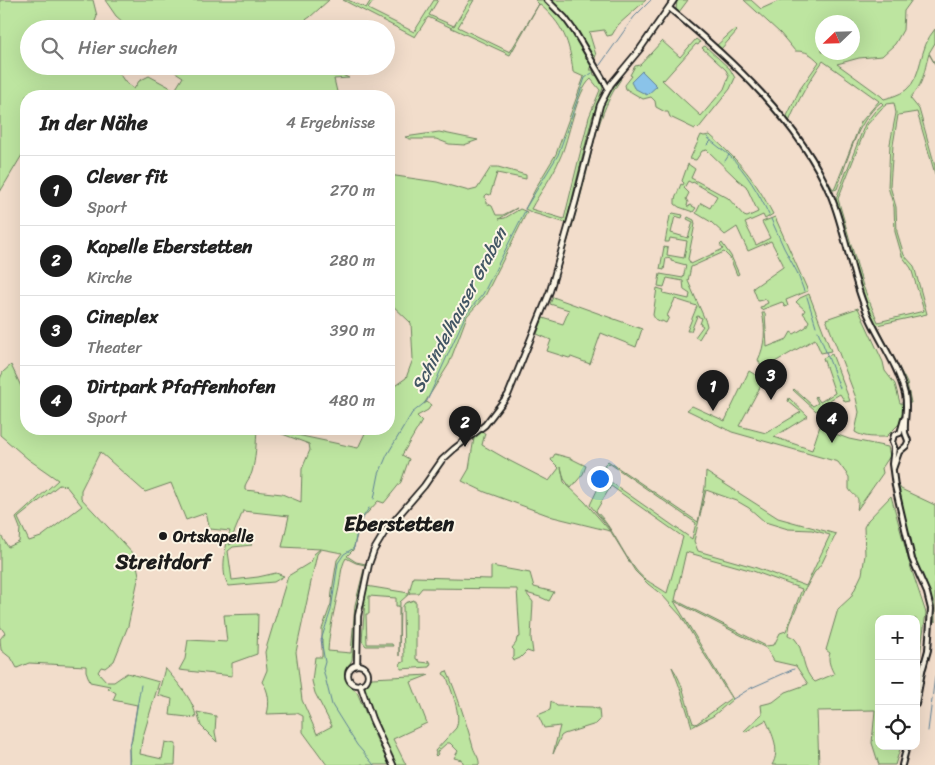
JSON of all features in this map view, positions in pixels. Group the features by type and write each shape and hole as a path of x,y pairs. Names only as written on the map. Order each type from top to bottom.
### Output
{"main road":[{"path":"357,665 358,616 369,564 374,550 386,530 424,486 442,460 486,425 512,388 557,264 575,203 596,117 608,88 640,48 674,0"},
{"path":"357,665 366,669 368,674 367,680 360,684 354,684 349,676 350,670 357,665"},
{"path":"360,684 372,719 393,765"}],"street":[{"path":"547,0 575,32 608,88"},
{"path":"669,8 765,96 801,145 823,180 835,208 864,306 901,382 907,403 905,434 908,444 905,448 894,447"},
{"path":"900,433 906,415"},
{"path":"905,434 900,433 893,437 894,486 912,559 929,603 931,626 920,683"},
{"path":"893,469 900,449"},
{"path":"902,765 905,750"}],"green space":[{"path":"0,0 93,0 97,16 96,20 20,20 20,75 120,75 134,89 139,81 149,76 175,90 20,90 20,158 0,192"},
{"path":"105,0 329,0 306,20 121,20"},
{"path":"343,0 348,0 366,8 371,0 374,0 368,9 390,20 382,20"},
{"path":"434,0 438,0 429,15 454,26 470,0 474,0 458,27 510,52 539,4 510,55 428,17 415,37 395,27 395,22 414,32"},
{"path":"535,0 544,0 565,23 577,39 592,66 590,70 593,70 594,75 598,76 603,88 592,118 566,223 525,209 556,154 584,77 573,72 570,52 564,34 560,26","holes":["591,79 600,90 589,117 564,219 531,209 557,165 577,105 586,85"]},
{"path":"549,0 646,0 618,25 612,35 607,36 604,30 589,32 596,55 593,63 574,28"},
{"path":"677,0 688,0 679,12 716,46 735,29 737,31 721,49 770,97 786,118 800,89 819,62 817,60 852,60 837,64 884,99 901,93 906,90 915,78 926,45 935,29 935,43 929,53 935,64 929,54 921,82 910,98 919,109 935,166 935,174 917,112 898,115 893,145 890,186 896,207 897,232 904,255 914,266 927,314 877,325 907,383 911,403 909,403 903,383 864,302 835,201 865,124 883,104 881,102 872,110 865,120 854,142 837,189 830,191 801,144 768,99 737,66 681,17 676,9","holes":["823,61 879,101 861,122 833,189 789,122 808,83","894,103 896,113 890,144 888,187 894,207 895,232 902,256 911,268 924,311 878,322 863,286 838,199 867,125 887,104"]},
{"path":"744,0 751,0 761,9 781,0 912,0 904,11 903,30 895,44 882,56 860,58 860,15 815,15 815,58 803,52 795,51 780,33"},
{"path":"696,39 700,42 698,45 696,44 662,80 701,116 724,89 729,76 726,70 702,48 705,46 730,69 735,78 730,89 698,129 670,117 668,112 656,107 655,101 651,97 643,99 626,89 625,85 632,76 630,75 635,66 640,65 662,41 680,57"},
{"path":"180,75 342,75 349,78 334,79 337,90 175,90 183,77"},
{"path":"620,78 601,119 579,203 552,291 596,123 606,99"},
{"path":"439,132 478,140 464,145 449,144 436,139 410,139 405,137"},
{"path":"701,135 710,135 738,162 753,180 773,214 765,219 763,215 745,223 756,245 770,238 762,222 775,217 808,291 786,300 788,306 785,307 782,302 761,310 760,307 768,303 766,299 758,301 753,288 783,267 771,241 748,251 737,227 725,235 711,222 696,213 701,203 710,208 717,196 693,182 688,181 684,188 689,193 686,199 688,202 687,206 689,207 690,205 696,208 693,212 675,204 681,184 683,185 684,183 682,181 688,164 695,169 691,178 728,198 744,216 747,217 758,212 746,186 707,150 702,151 696,160 690,159"},
{"path":"491,167 498,167 526,175 526,179 497,173 490,195 487,194 485,196 486,203 492,206 496,215 503,215 517,208 499,219 505,218 520,209 527,212 485,296 467,316 449,364 424,404 427,402 431,405 428,410 417,416 422,421 402,455 409,459 401,482 384,503 378,501 361,520 353,550 347,556 356,562 366,564 357,605 352,660 345,675 348,684 357,692 389,765 327,765 303,732 303,716 297,713 267,714 268,697 262,682 267,670 265,652 288,576 311,562 314,554 320,549 282,547 289,516 243,511 229,545 240,541 252,545 233,547 228,551 232,580 276,573 284,576 274,582 229,586 224,574 224,567 225,551 230,531 210,529 206,513 186,520 171,483 145,492 100,452 81,490 81,498 135,556 139,575 128,626 114,661 105,668 101,667 98,672 107,682 114,682 127,673 159,682 142,740 140,754 162,759 165,742 176,744 175,765 130,765 129,749 137,705 113,700 116,693 108,688 110,686 90,682 86,666 29,663 17,668 12,659 1,650 0,639 5,633 0,626 0,534 8,547 19,542 20,528 16,518 58,480 28,459 0,435 0,379 3,372 11,365 20,384 20,435 257,435 253,467 245,485 245,490 282,494 301,502 302,469 310,450 309,444 285,435 297,435 358,448 364,435 395,435 395,386 406,378 413,359 411,323 395,308 395,176 437,182 469,191 477,189","holes":["59,485 66,486 82,506 41,537 29,541 18,518","321,549 342,553 337,560 331,604 322,629 322,657 315,657 312,681 315,693 332,726 317,734 302,700 296,652 317,554","346,558 365,565 355,605 351,653 328,651 342,570"]},
{"path":"673,213 683,215 682,218 675,216 671,233 688,238 693,222 687,219 688,217 694,220 695,224 688,259 691,264 723,249 720,245 722,243 731,256 739,274 737,275 730,258 724,252 691,267 688,281 707,326 699,339 695,337 703,326 700,324 702,318 697,316 691,331 687,331 697,306 675,299 667,316 669,317 666,323 655,319 653,315 657,288 664,290 663,293 689,299 690,294 684,290 683,281 667,278 664,287 658,286 660,274 683,278 686,265 666,258 664,270 660,269 664,247 668,248 667,255 684,258 687,241 670,238 669,242 665,242 670,216"},
{"path":"809,294 831,351 821,353 815,339 766,367 781,381 762,367 758,360 764,337 762,313 765,313 767,347 787,339 791,332 794,334 806,327 809,321 803,313 805,310 796,302"},
{"path":"553,297 642,329 636,347 601,333 590,364 547,351 551,340 537,334 543,318 563,324 569,310 550,304"},
{"path":"858,308 883,362 885,371 895,384 900,403 902,403 903,412 900,423 886,437 866,436 855,432 859,412 856,398 826,319"},
{"path":"832,354 850,401 845,402 840,394 818,407 819,409 816,411 793,390 813,406 818,403 816,396 820,402 835,393 823,358"},
{"path":"749,371 764,380 739,426 766,433 801,412 788,401 789,398 808,416 774,437 812,450 820,426 849,439 888,447 890,456 882,468 883,473 857,510 858,499 849,489 849,477 838,462 732,432 687,410 692,406 725,421"},
{"path":"479,432 485,433 482,445 549,481 559,468 551,460 555,454 570,458 586,466 583,474 571,488 564,479 561,467 564,482 585,502 610,531 553,517 485,492 462,481 469,469 474,438"},
{"path":"608,461 698,522 706,472 778,518 836,534 822,563 805,588 790,624 788,635 798,643 805,667 815,682 834,674 829,661 830,653 826,650 838,609 851,597 862,574 865,555 864,527 868,520 891,496 910,565 926,613 920,655 920,615 875,615 875,710 817,711 819,765 772,765 775,759 776,748 766,720 744,731 762,714 761,705 773,702 786,692 808,684 796,666 774,661 766,648 674,601 733,699 713,716 692,727 672,667 682,687 693,723 696,724 731,698 681,616 662,595 635,571 608,527 590,505 601,482 596,473","holes":["609,463 696,523 692,539 598,473","611,486 683,537 667,593 639,574 596,511","706,490 737,501 749,508 765,522 788,529 812,530 830,535 806,586 754,567 698,551 694,541","686,552 753,571 802,589 786,631 780,633 774,645 766,646 675,600"]},
{"path":"895,480 901,489 935,505 935,622 929,593 915,558"},
{"path":"491,566 530,573 534,587 554,592 549,601 526,593 533,602 531,638 533,653 527,651 520,658 513,661 512,658 514,657 514,650 512,648 517,638 520,637 517,589 422,588 418,593 410,593 400,602 399,656 399,606 396,606 396,598 369,596 369,614 366,614 367,644 392,644 393,646 366,646 362,641 366,586 409,593 413,577 491,579"},
{"path":"414,600 416,602 416,659 420,662 429,663 429,660 431,663 429,667 401,669 400,663 404,662 403,606 405,603"},
{"path":"258,614 257,654 232,663 232,676 179,670 185,659 188,640 227,642 224,615"},
{"path":"165,668 189,698 196,718 170,715 172,699 158,695"},
{"path":"447,671 479,760 479,765 464,765 462,760 454,758 458,751 450,743 447,743 435,755 435,751 456,728 458,722 453,696 447,677 443,674"},
{"path":"429,675 411,682 427,723 393,739 406,765 395,765 371,713 365,693 365,685 372,678"},
{"path":"551,701 557,706 599,708 600,720 596,724 561,736 553,754 560,726 544,728 538,715 550,710"},
{"path":"875,710 875,750 900,750 895,765 879,765 872,743"},
{"path":"197,712 216,716 215,732 217,742 201,726"}],"water":[{"path":"642,71 657,86 647,95 634,88 631,82"}],"waterway":[{"name":"Schindelhauser Graben","path":"600,65 634,17 651,0"},
{"name":"Schindelhauser Graben","path":"525,209 558,155 585,78 592,73"},
{"path":"707,137 729,155 741,168 769,215"},
{"path":"707,145 711,141"},
{"path":"725,161 729,155"},
{"name":"Schindelhauser Graben","path":"374,499 379,474 387,455 412,413 427,401 466,314 483,294 525,211"},
{"path":"771,219 797,272 804,291"},
{"path":"807,297 816,326"},
{"path":"818,331 840,388"},
{"name":"Schindelhauser Graben","path":"369,508 358,525 354,548 344,554 338,563 331,610 321,640 325,662 323,669 332,705 357,745 374,765"},
{"path":"733,699 751,688 794,669"},
{"path":"928,731 935,676"},
{"path":"130,747 141,685"},
{"path":"129,749 129,765"}],"place":[{"name":"Cineplex","path":"771,400"},
{"name":"Clever fit","path":"713,411"},
{"name":"Dirtpark Pfaffenhofen","path":"832,443"},
{"name":"Kapelle Eberstetten","path":"465,447"},
{"name":"Ortskapelle","path":"163,536"}],"district":[{"name":"Eberstetten","path":"399,524"},
{"name":"Streitdorf","path":"163,562"}]}
